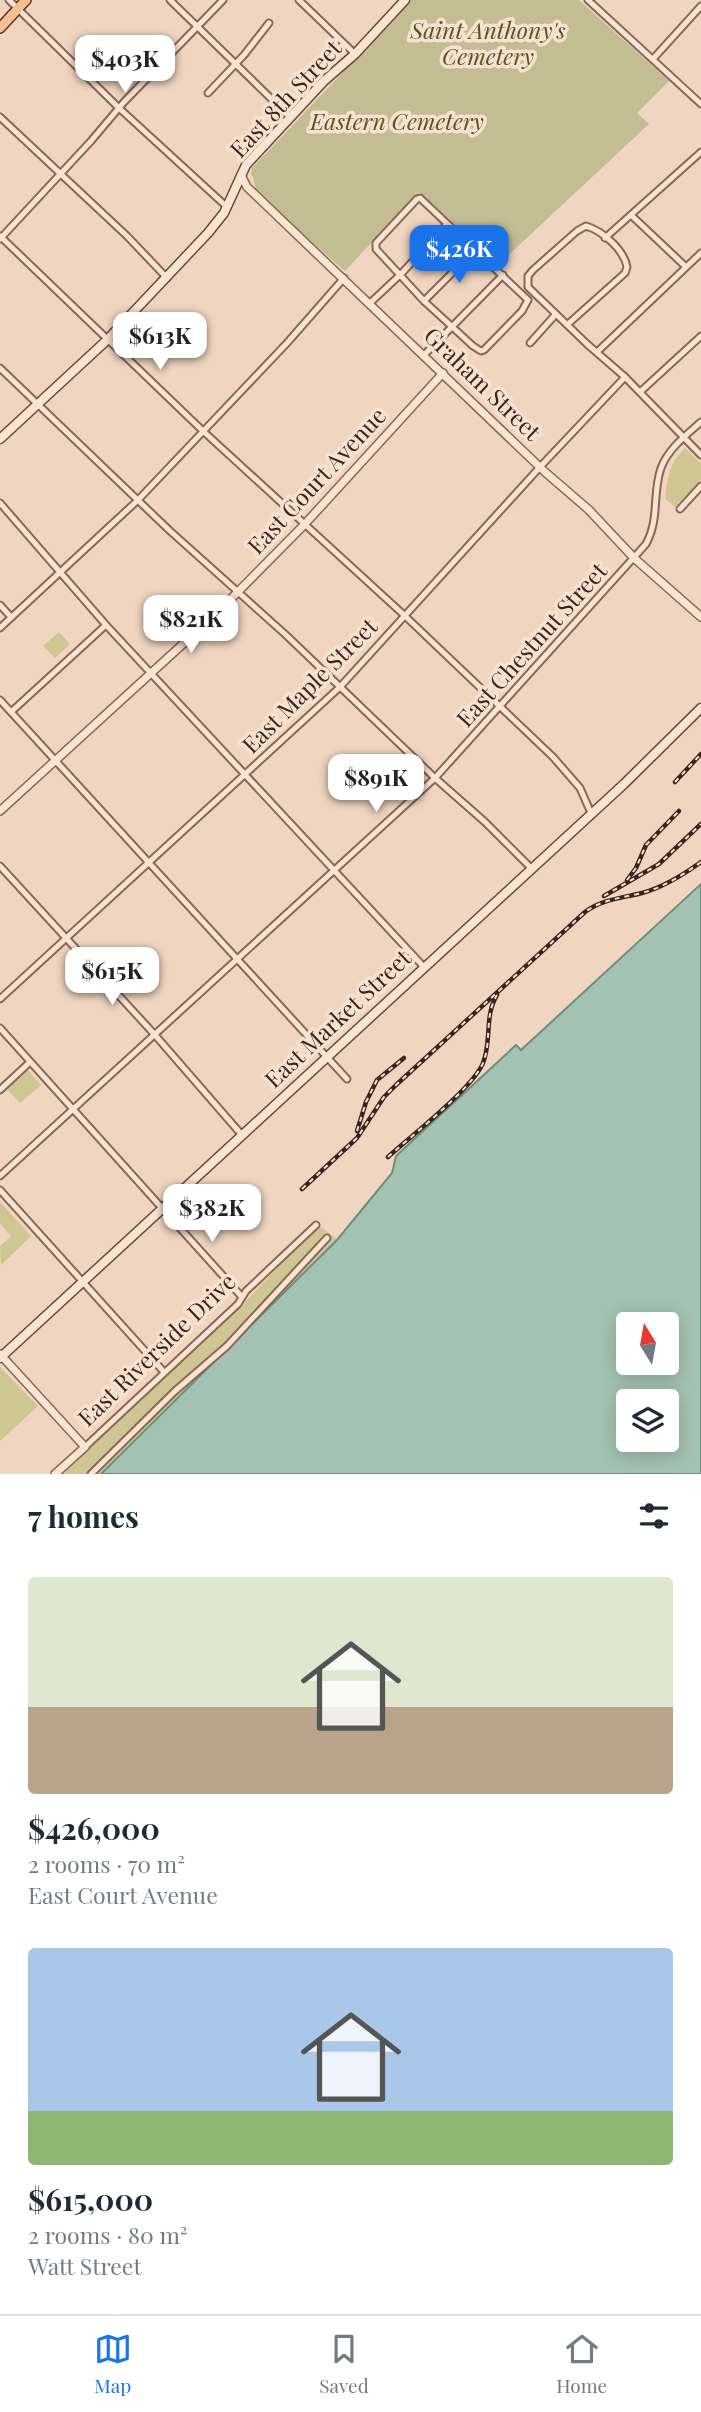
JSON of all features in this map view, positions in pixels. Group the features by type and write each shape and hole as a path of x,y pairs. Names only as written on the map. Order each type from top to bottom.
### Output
{"main road":[{"path":"0,28 26,0"},
{"name":"East 8th Street","path":"0,439 107,340 219,222 246,165 324,81 355,54 402,1"},
{"name":"East Market Street","path":"1,1356 591,813 701,708"}],"street":[{"path":"9,0 119,108 227,207"},
{"path":"170,0 290,117"},
{"path":"223,0 0,238 202,431 404,615 566,769 580,788 591,813"},
{"path":"299,0 355,54"},
{"path":"591,1 701,104"},
{"path":"653,59 701,6"},
{"path":"208,93 269,23"},
{"path":"0,117 127,236 167,278"},
{"path":"606,238 701,152"},
{"name":"Graham Street","path":"241,175 247,187 540,467 589,510 634,558 701,617"},
{"path":"420,198 447,224 528,300 522,312 481,351 424,301 379,254 375,246 420,198"},
{"path":"631,215 686,267"},
{"path":"370,303 447,224"},
{"path":"568,324 625,273 627,267 624,257 606,238 586,226 528,276 528,287 625,377 701,455"},
{"path":"424,301 475,250"},
{"path":"597,352 701,253"},
{"path":"424,355 503,275"},
{"path":"0,628 138,500 287,343 344,278"},
{"path":"530,343 556,314"},
{"path":"640,392 701,336"},
{"path":"0,368 531,868"},
{"name":"East Court Avenue","path":"0,811 237,593 304,525 443,373"},
{"name":"East Maple Street","path":"0,999 340,687 625,377"},
{"name":"East Chestnut Street","path":"0,1176 435,778 634,558 651,534 663,463 701,422"},
{"path":"680,509 701,486"},
{"path":"0,503 106,625 423,966"},
{"path":"0,605 11,617"},
{"path":"11,712 106,625"},
{"path":"0,700 347,1079"},
{"path":"0,866 155,1035 241,1134"},
{"path":"0,1028 242,1297"},
{"path":"0,1090 30,1062"},
{"path":"0,1190 164,1372"},
{"name":"East Riverside Drive","path":"55,1474 238,1304 246,1291 316,1225"},
{"path":"91,1474 175,1391 227,1346 327,1238"},
{"path":"1,1356 85,1447"}],"shaded area":[{"path":"685,448 701,463 701,480 675,507 665,499 667,484 672,465"},
{"path":"59,632 70,644 55,658 43,646"},
{"path":"701,884 701,1474 101,1474 337,1240 392,1173 396,1156 516,1045 521,1050"},
{"path":"26,1068 41,1085 20,1103 5,1087"},
{"path":"0,1202 31,1236 1,1265 0,1246 11,1236 0,1224"},
{"path":"318,1225 337,1239 101,1474 62,1474 242,1305"},
{"path":"0,1367 38,1406 0,1441"}],"green space":[{"name":"Eastern Cemetery","path":"411,0 579,0 669,81 637,113 649,124 499,264 419,192 345,271 292,225 255,188 252,168"}],"railway":[{"path":"675,782 701,754"},
{"path":"627,880 636,868 646,845 679,811"},
{"path":"604,896 659,864 701,824"},
{"path":"302,1189 357,1138 384,1097 396,1085 585,912 606,902 658,887 701,862"},
{"path":"388,1157 454,1098 477,1073 486,1055 491,1011 497,995"},
{"path":"357,1131 366,1102 377,1080 404,1058"}],"park label":[{"name":"Saint Anthony's Cemetery","path":"488,44"}]}
